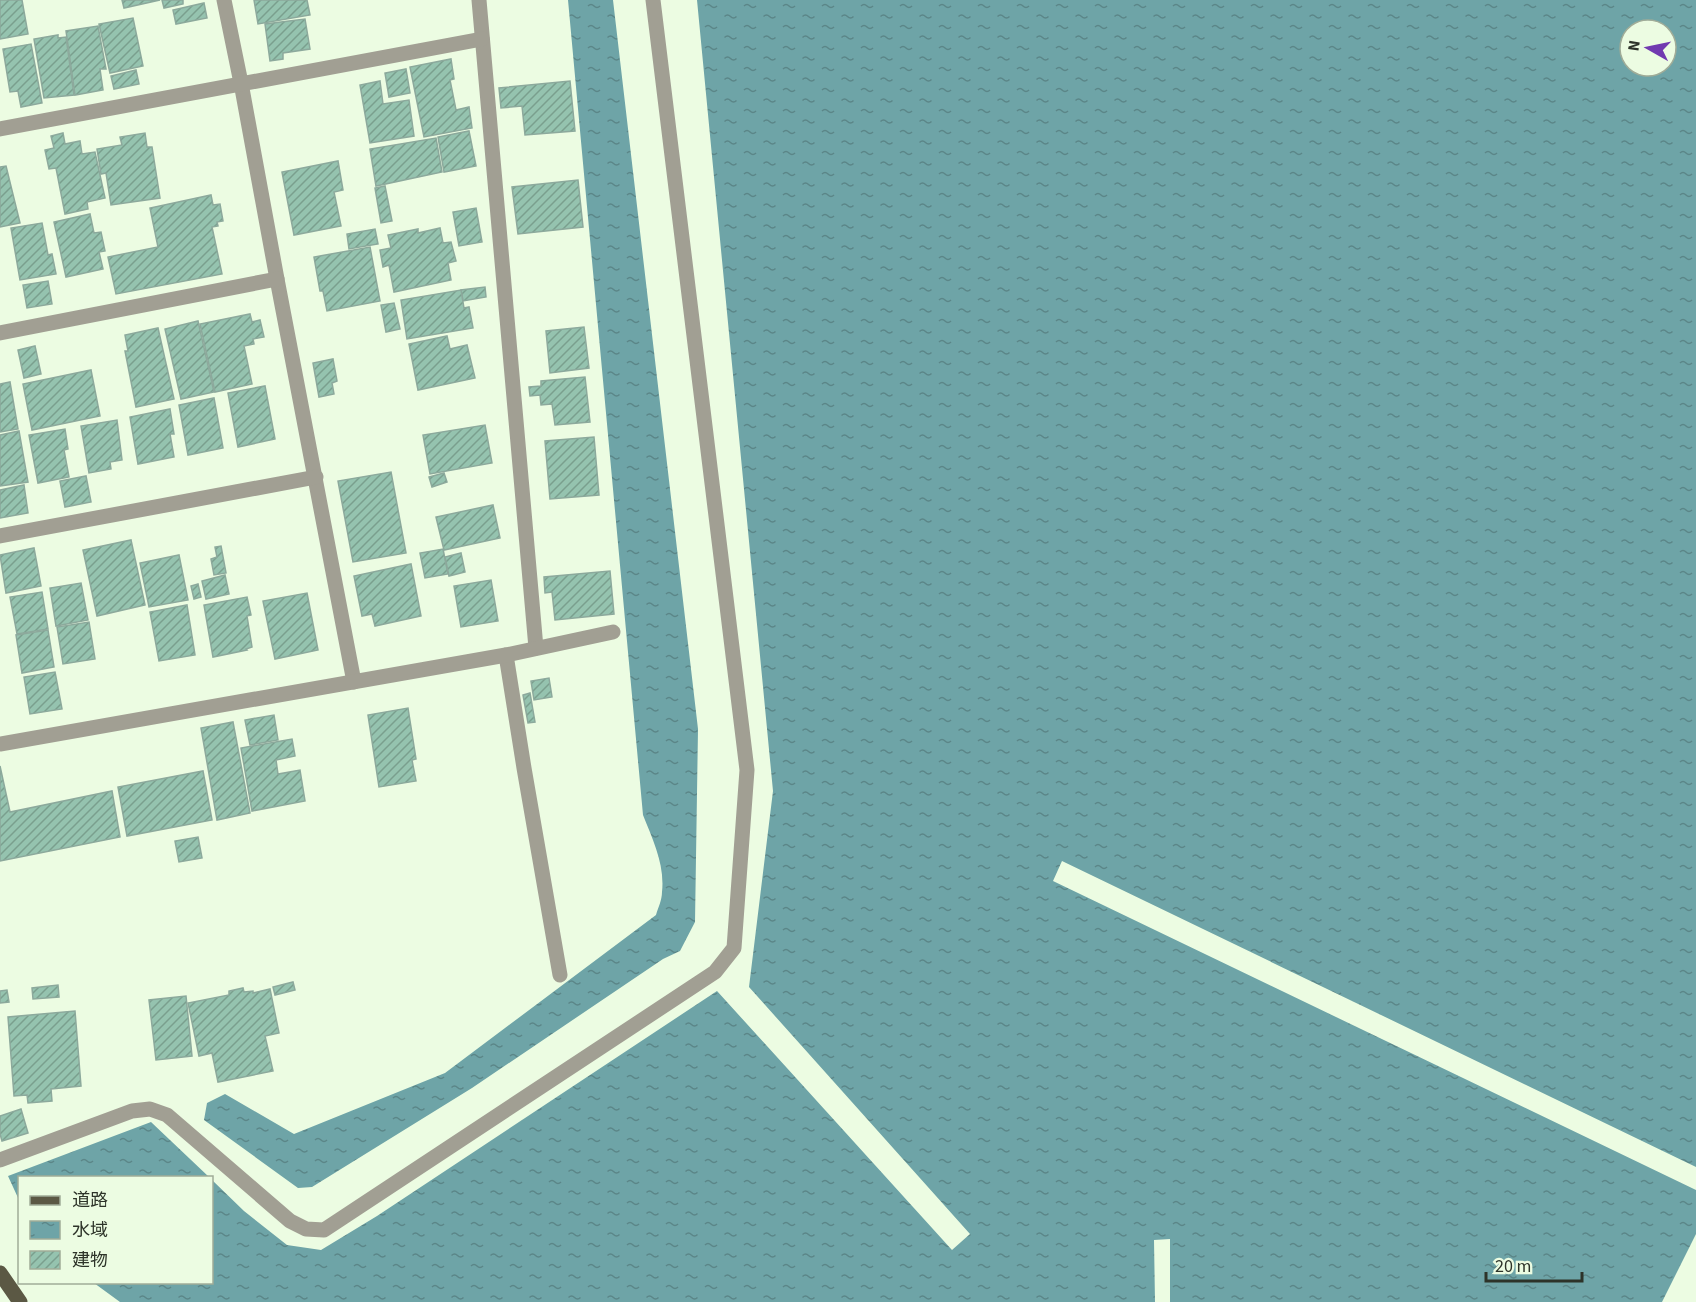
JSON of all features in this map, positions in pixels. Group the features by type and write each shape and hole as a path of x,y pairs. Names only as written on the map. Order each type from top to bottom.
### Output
{"main road":[{"path":"0,1273 20,1302"}],"street":[{"path":"224,0 242,83 354,681"},
{"path":"478,0 536,648"},
{"path":"0,1160 132,1111 150,1109 167,1114 290,1221 306,1229 324,1230 715,972 734,948 747,770 653,0"},
{"path":"0,129 482,39"},
{"path":"0,333 277,279"},
{"path":"0,536 316,477"},
{"path":"0,744 506,655 613,632"},
{"path":"506,655 560,975"}],"water":[{"path":"568,0 613,0 698,729 695,922 680,951 663,959 472,1088 312,1187 298,1188 204,1120 207,1103 225,1094 294,1134 445,1073 656,915 661,898 660,862 643,815"},
{"path":"697,0 1696,0 1696,1167 1062,861 1053,881 1696,1190 1696,1234 1662,1302 1170,1302 1170,1239 1154,1240 1155,1302 120,1302 95,1284 213,1284 213,1181 244,1211 287,1245 321,1250 377,1216 717,991 952,1250 970,1234 749,987 773,791"},
{"path":"151,1122 208,1176 18,1176 18,1198 8,1176"}],"building":[{"path":"0,0 22,0 28,34 0,39"},
{"path":"122,0 160,0 124,8"},
{"path":"162,0 183,0 183,4 164,8"},
{"path":"254,0 307,0 310,15 258,24"},
{"path":"204,3 207,18 176,24 173,10"},
{"path":"133,18 143,66 110,73 99,24"},
{"path":"305,19 310,49 283,53 283,59 270,61 265,24"},
{"path":"98,26 106,69 100,69 103,90 75,95 66,31"},
{"path":"58,35 58,38 66,37 74,95 44,98 34,39"},
{"path":"31,44 42,103 21,107 18,91 10,92 3,49"},
{"path":"451,59 454,79 450,80 456,110 469,107 472,128 424,137 410,67"},
{"path":"406,69 410,93 389,97 385,73"},
{"path":"136,70 139,84 114,89 111,76"},
{"path":"380,81 383,104 409,100 414,136 370,143 360,85"},
{"path":"570,81 575,131 525,135 522,106 501,108 499,88"},
{"path":"469,131 476,166 444,172 438,137"},
{"path":"63,133 65,144 80,141 82,154 95,152 105,198 87,202 88,209 65,214 56,168 49,169 45,150 54,148 51,136"},
{"path":"145,133 147,147 152,147 160,198 111,205 106,173 101,174 97,149 122,145 120,137"},
{"path":"436,138 442,172 376,186 370,149"},
{"path":"338,161 343,190 334,192 341,226 294,235 282,172"},
{"path":"6,166 20,223 0,227 0,167"},
{"path":"578,180 583,227 518,234 512,187"},
{"path":"385,186 392,221 381,223 375,188"},
{"path":"211,195 213,205 220,204 223,221 217,222 218,226 212,227 222,274 116,294 108,257 158,247 150,208"},
{"path":"476,208 482,242 459,246 453,212"},
{"path":"90,214 94,233 101,232 105,251 99,252 103,269 66,277 54,222"},
{"path":"42,223 48,255 52,254 56,274 20,280 11,228"},
{"path":"440,228 443,243 451,242 456,261 448,263 451,280 394,292 389,265 383,267 380,250 391,248 388,235 418,229 418,233"},
{"path":"375,229 378,244 349,249 347,234"},
{"path":"370,247 380,301 327,311 323,291 320,291 314,257"},
{"path":"48,281 52,304 27,308 23,285"},
{"path":"485,287 486,297 463,301 461,290"},
{"path":"461,290 464,308 469,307 473,328 407,339 401,300"},
{"path":"394,303 400,329 386,332 381,305"},
{"path":"250,314 252,322 260,320 264,337 253,339 254,344 244,346 252,384 215,392 200,324"},
{"path":"198,321 214,392 181,399 165,329"},
{"path":"584,327 589,368 550,373 546,331"},
{"path":"158,328 174,399 136,407 125,351 128,351 125,335"},
{"path":"447,336 450,349 467,345 475,378 418,390 409,344"},
{"path":"35,346 41,374 24,378 18,350"},
{"path":"333,359 337,381 332,383 334,394 319,397 313,363"},
{"path":"91,370 100,416 32,430 23,384"},
{"path":"585,377 590,422 555,425 552,404 541,405 540,395 530,396 529,387 541,386 541,381"},
{"path":"10,382 18,429 0,432 0,384"},
{"path":"265,386 275,439 238,447 228,393"},
{"path":"214,398 223,448 188,455 179,405"},
{"path":"170,409 174,434 170,434 174,457 138,464 130,417"},
{"path":"117,420 122,460 110,462 111,469 89,473 81,426"},
{"path":"485,425 492,463 430,474 423,435"},
{"path":"65,429 68,449 64,450 69,477 38,483 29,435"},
{"path":"19,431 28,482 0,486 0,435"},
{"path":"594,437 599,495 550,499 545,441"},
{"path":"391,472 406,553 353,562 338,481"},
{"path":"444,473 447,482 432,487 429,477"},
{"path":"86,476 91,502 65,507 60,481"},
{"path":"24,485 28,513 0,518 0,490"},
{"path":"493,505 500,538 444,550 436,517"},
{"path":"131,540 145,605 97,616 83,550"},
{"path":"221,546 226,573 214,575 211,559 217,557 215,547"},
{"path":"34,548 41,586 6,593 0,555"},
{"path":"443,549 448,574 425,578 420,553"},
{"path":"461,553 465,572 449,576 445,557"},
{"path":"179,555 188,600 149,607 140,563"},
{"path":"411,564 421,616 375,626 372,614 362,616 354,576"},
{"path":"610,571 614,614 555,620 552,592 545,593 544,577"},
{"path":"225,575 229,594 206,599 202,581"},
{"path":"491,580 498,621 461,627 454,586"},
{"path":"81,583 88,620 56,626 50,588"},
{"path":"198,584 201,597 194,599 191,586"},
{"path":"42,592 48,629 17,634 10,597"},
{"path":"307,593 318,650 275,659 263,601"},
{"path":"247,597 251,615 247,616 252,647 213,657 204,605"},
{"path":"187,605 195,655 159,661 150,612"},
{"path":"89,622 95,659 63,664 57,627"},
{"path":"48,630 54,667 22,673 16,635"},
{"path":"55,672 62,709 30,714 24,677"},
{"path":"549,678 552,697 534,700 531,681"},
{"path":"530,693 535,722 528,723 523,695"},
{"path":"408,708 416,759 412,760 416,781 379,787 368,715"},
{"path":"274,715 278,740 250,745 245,720"},
{"path":"233,722 250,813 217,820 201,728"},
{"path":"292,739 295,756 276,760 278,774 300,770 305,801 252,811 241,748"},
{"path":"0,766 10,812 112,791 120,837 0,861"},
{"path":"203,771 212,820 127,836 118,787"},
{"path":"198,837 202,858 179,862 175,841"},
{"path":"293,982 295,990 275,995 273,987"},
{"path":"58,985 59,997 33,999 32,988"},
{"path":"243,988 244,992 253,991 253,993 270,989 279,1033 265,1036 273,1071 218,1082 212,1053 199,1056 188,1003 229,995 229,991"},
{"path":"7,990 9,1002 0,1003 0,991"},
{"path":"186,996 192,1056 156,1060 149,1000"},
{"path":"75,1011 81,1086 51,1089 52,1101 28,1103 27,1095 14,1096 8,1017"},
{"path":"21,1109 28,1133 2,1141 0,1116"}]}
